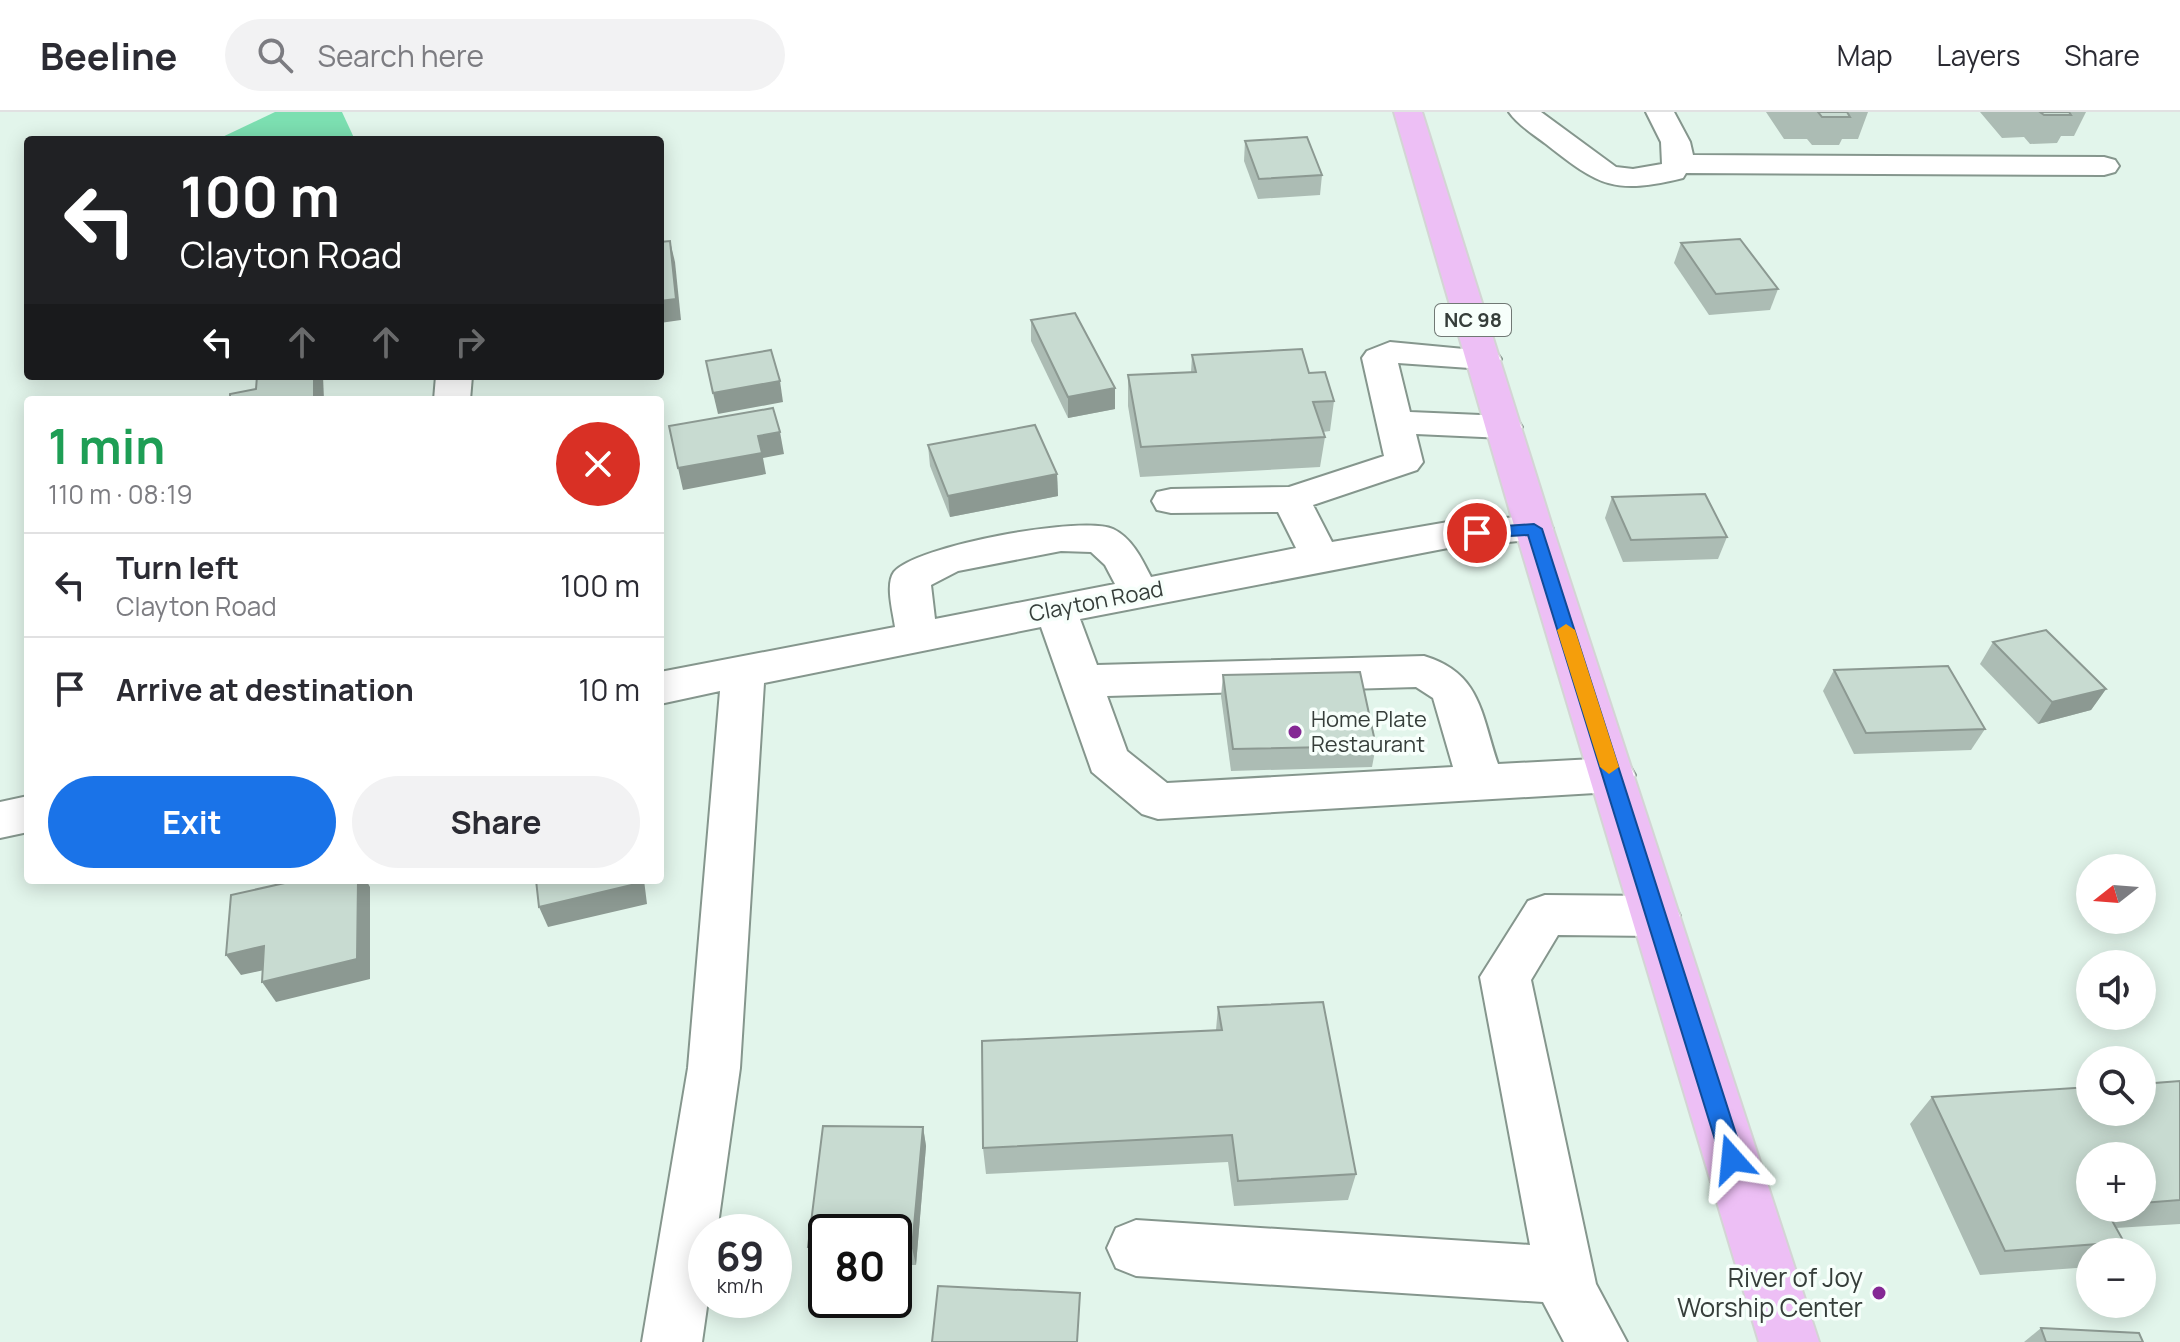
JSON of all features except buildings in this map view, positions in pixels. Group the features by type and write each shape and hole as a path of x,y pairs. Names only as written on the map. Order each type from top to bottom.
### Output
{"highway":[{"name":"NC 98","path":"1408,112 1534,529 1789,1342"}],"street":[{"path":"1523,112 1607,176 1627,179 1672,172 1678,164 1681,152 1660,112"},
{"path":"1678,164 2104,166"},
{"path":"1171,501 1291,499 1404,462 1379,358 1390,352 1484,359"},
{"path":"1394,422 1504,427"},
{"path":"1291,499 1320,557"},
{"name":"Clayton Road","path":"664,687 1320,557 1448,535 1534,529"},
{"path":"917,637 910,579 948,560 1061,538 1101,539 1121,557 1139,592"},
{"path":"1056,609 1108,760 1158,801 1612,775"},
{"path":"1081,681 1424,671 1452,690 1481,783"},
{"path":"672,1342 714,1068 743,672"},
{"path":"0,820 24,815"},
{"path":"1597,1342 1569,1294 1505,977 1545,915 1656,916"},
{"path":"1136,1248 1566,1275"}],"shaded area":[{"path":"275,112 342,112 353,136 224,136"}],"slow traffic":[{"path":"1566,630 1609,767"}],"place":[{"name":"Home Plate Restaurant","path":"1295,732"},
{"name":"River of Joy Worship Center","path":"1879,1293"}],"route":[{"path":"1477,533 1534,529 1732,1159"}]}
